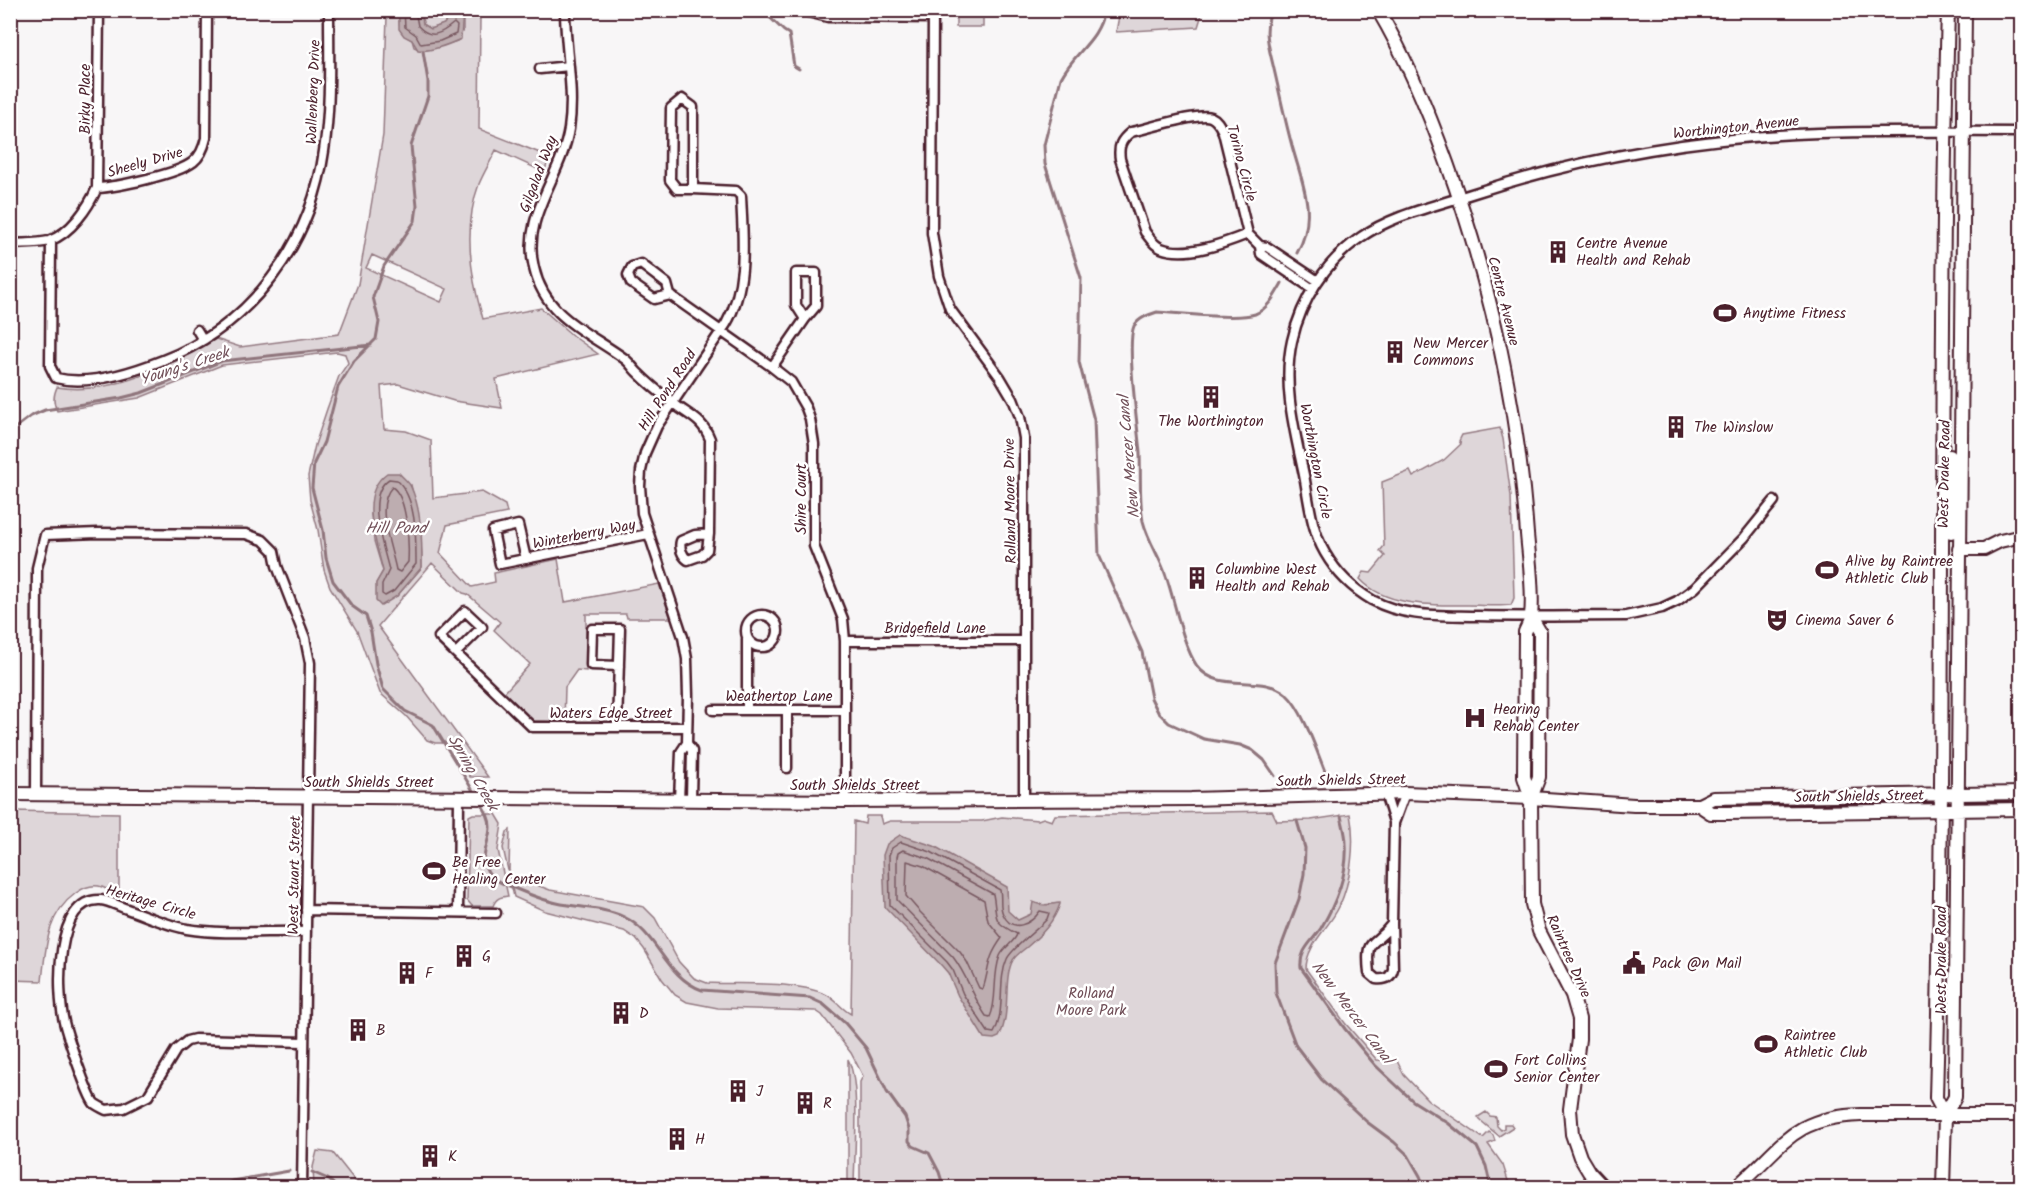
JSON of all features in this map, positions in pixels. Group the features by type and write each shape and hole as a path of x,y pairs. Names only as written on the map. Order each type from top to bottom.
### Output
{"main road":[{"name":"Centre Avenue","path":"1378,10 1396,40 1419,89 1460,198 1495,324 1513,415 1524,491 1531,617 1540,632 1539,777 1531,798"},
{"name":"West Drake Road","path":"1945,1115 1936,1098 1940,918 1945,132 1948,10"},
{"name":"West Drake Road","path":"1943,1188 1945,1115 1955,1097 1965,10"},
{"path":"1943,430 1950,452 1950,543 1952,547 1983,549 2000,541 2022,536"},
{"name":"South Shields Street","path":"10,794 845,801 1191,799 1405,793 1634,805 1699,805 1713,798 2022,793"},
{"path":"1726,813 1741,805 1818,802 1825,797"},
{"name":"Raintree Drive","path":"1531,798 1532,904 1539,931 1572,995 1579,1019 1580,1039 1570,1109 1572,1134 1589,1172 1604,1188"},
{"name":"South Shields Street","path":"1699,805 1711,813 2022,809"},
{"path":"1940,918 1956,948"},
{"path":"1939,987 1949,1000 1949,1035 1955,1054"},
{"path":"1735,1188 1790,1135 1823,1119 1839,1115 1861,1114 2022,1115"}],"street":[{"name":"Birky Place","path":"97,188 99,10"},
{"name":"Sheely Drive","path":"51,240 78,219 97,188 113,187 185,167 200,155 206,138 207,10"},
{"name":"Wallenberg Drive","path":"51,240 50,366 56,378 85,379 126,373 170,358 203,340 229,322 266,286 291,249 313,197 324,152 327,126 329,10"},
{"name":"Gilgalad Way","path":"565,10 572,99 569,132 558,166 537,210 531,237 531,254 537,279 543,293 558,313 627,360 672,403 706,428 710,439 709,534"},
{"path":"800,10 828,17 933,14"},
{"name":"Rolland Moore Drive","path":"933,14 932,233 939,276 950,309 1000,377 1013,399 1020,417 1024,438 1024,799"},
{"path":"540,69 569,66"},
{"path":"682,99 693,106 693,189 677,189 670,180 672,108 682,99"},
{"name":"Torino Circle","path":"1206,115 1213,118 1223,132 1248,234 1213,247 1185,251 1160,248 1152,242 1145,232 1120,159 1118,149 1122,139 1131,132 1199,116 1206,115"},
{"name":"Worthington Avenue","path":"1460,198 1519,180 1608,158 1678,146 1817,133 2022,132"},
{"name":"Hill Pond Road","path":"685,800 692,751 687,743 688,680 683,637 640,504 641,471 651,438 734,309 740,292 741,279 741,196 736,191 693,189"},
{"name":"Worthington Circle","path":"1460,198 1395,219 1379,226 1351,245 1336,258 1318,281 1297,322 1289,358 1289,384 1312,522 1330,560 1343,578 1356,589 1380,603 1423,615 1531,617 1626,616 1647,613 1670,605 1695,588 1744,538 1774,501"},
{"path":"1248,234 1260,246 1266,247 1318,281"},
{"path":"10,244 51,240"},
{"path":"1260,246 1261,254 1313,289"},
{"name":"Shire Court","path":"670,295 654,299 632,283 628,275 632,267 641,264 667,284 670,295 791,382 810,419 814,444 814,546 843,619 845,801"},
{"path":"772,367 805,318 816,306 816,273 796,273 796,305 805,318"},
{"path":"197,330 203,340"},
{"name":"Winterberry Way","path":"526,559 518,525 493,531 500,564 526,559 648,534"},
{"name":"West Stuart Street","path":"36,794 37,568 45,535 246,534 263,540 274,551 277,566 305,638 310,663 302,1188"},
{"name":"Waters Edge Street","path":"456,653 482,627 465,611 439,637 532,727 687,727"},
{"path":"747,639 750,644 758,648 770,647 776,638 777,627 772,618 760,614 751,619 747,627 747,639 747,709"},
{"path":"618,727 620,629 592,629 591,665 619,666"},
{"name":"Bridgefield Lane","path":"845,642 1024,641"},
{"name":"Weathertop Lane","path":"713,710 845,710"},
{"path":"787,710 787,768"},
{"path":"1394,823 1405,793"},
{"path":"1385,794 1394,823 1393,969 1391,975 1386,978 1376,979 1369,973 1368,949 1371,942 1386,932 1392,924"},
{"path":"458,912 464,798"},
{"name":"Heritage Circle","path":"304,1042 195,1039 187,1041 176,1050 148,1096 124,1108 106,1110 93,1100 66,1031 61,1002 60,969 68,926 80,907 92,901 107,901 160,922 189,929 306,932"},
{"path":"306,910 496,913"}],"green space":[{"path":"1120,10 1203,11 1198,27 1116,32"},
{"path":"382,11 399,11 399,24 402,31 412,40 414,47 423,51 457,41 463,30 463,11 483,11 480,13 479,129 550,157 544,172 496,150 479,184 471,217 470,251 483,319 541,308 598,354 496,379 502,408 454,401 398,384 381,386 384,429 406,431 431,440 433,498 482,492 505,505 507,513 447,525 440,553 472,587 495,582 494,573 558,559 565,602 659,584 671,618 627,618 626,614 586,614 586,671 577,670 565,687 564,722 532,721 504,693 530,664 494,630 500,622 463,593 432,563 378,626 488,777 470,777 460,761 454,743 435,743 427,740 406,716 380,693 357,631 330,587 324,570 318,530 310,500 308,476 327,409 339,376 348,363 345,354 337,352 222,365 139,398 57,411 54,402 57,387 77,389 119,383 160,368 216,339 240,347 339,334 358,284 383,135 387,16 382,15","holes":["372,255 447,289 441,302 366,268","411,485 419,526 422,567 397,596 376,584 383,571 374,541 371,514"]},
{"path":"421,11 453,11 444,24 431,29 423,24"},
{"path":"956,11 983,11 983,27 956,27"},
{"path":"1500,428 1511,496 1514,598 1511,605 1440,605 1396,600 1371,588 1360,579 1364,572 1371,573 1385,556 1380,551 1384,546 1382,482 1410,471 1413,477 1444,460 1461,444 1459,441 1462,435"},
{"path":"11,811 119,813 119,896 102,887 92,886 79,891 66,902 59,911 49,933 42,981 11,980"},
{"name":"Rolland Moore Park","path":"1272,811 1277,821 1311,820 1350,814 1352,849 1347,886 1335,915 1310,952 1306,969 1345,1023 1377,1060 1397,1061 1404,1075 1428,1100 1483,1138 1489,1132 1493,1135 1495,1141 1488,1144 1503,1165 1510,1187 860,1187 860,1082 863,1076 851,1053 822,1015 816,1011 718,1008 687,1002 675,995 662,979 644,949 636,939 624,931 545,911 514,897 503,848 507,832 510,830 509,870 512,876 550,890 644,907 655,918 679,962 694,978 707,983 782,985 812,990 829,996 851,1014 854,821 865,824 866,816 880,816 882,824 890,821 982,821 1002,817 1038,820 1043,818 1052,821 1055,815"},
{"path":"496,814 502,824 498,850 508,896 499,898 493,906 472,906 467,900 469,816"},
{"path":"848,1059 852,1070 856,1102 854,1188 848,1187"},
{"path":"1486,1112 1496,1117 1497,1126 1501,1130 1504,1124 1511,1124 1513,1127 1499,1136 1478,1117"},
{"path":"317,1151 333,1153 360,1187 314,1187 313,1167"}],"water":[{"path":"399,11 421,11 423,24 431,29 444,24 453,11 463,11 461,39 434,49 418,50 412,40 404,36 399,29"},
{"name":"Hill Pond","path":"387,473 399,473 410,485 415,496 421,527 422,567 397,596 381,606 376,601 376,583 383,571 374,533 371,506 378,482"},
{"path":"900,835 934,846 1007,887 1008,911 1018,920 1031,914 1033,902 1043,905 1060,903 1046,928 1013,960 1008,977 1005,1018 999,1037 984,1038 958,996 948,973 885,907 883,855 887,844"}],"waterway":[{"path":"762,10 789,34 794,66 799,69"},
{"path":"1104,10 1092,38 1061,78 1044,145 1045,164 1081,278 1079,362 1094,420 1099,555 1142,652 1151,698 1158,712 1169,723 1204,739 1240,745 1252,750 1264,760 1275,776"},
{"name":"New Mercer Canal","path":"1273,10 1268,23 1268,44 1306,198 1307,225 1297,253"},
{"name":"Spring Creek","path":"423,51 428,96 411,146 417,206 415,221 384,266 373,297 379,322 376,339 354,361 338,387 324,442 314,463 312,488 333,581 352,606 366,616 383,689 405,711 433,725 475,794"},
{"name":"New Mercer Canal","path":"1282,283 1274,297 1260,312 1255,314 1222,316 1157,312 1141,319 1134,326 1131,350 1140,453 1141,505 1145,528 1163,569 1183,634 1197,666 1216,679 1264,685 1286,694 1304,720 1326,774"},
{"name":"Young's Creek","path":"10,432 31,416 45,410 141,393 222,361 371,345"},
{"name":"Spring Creek","path":"480,802 490,823 484,857 486,869 498,881 546,900 599,909 624,917 645,933 679,975 689,984 702,990 810,998 823,1004 845,1023 866,1048 887,1092 905,1117 909,1129 909,1141 913,1146 929,1153 944,1188"},
{"name":"New Mercer Canal","path":"1341,816 1346,844 1343,877 1336,898 1321,928 1304,951 1301,968 1345,1029 1375,1065 1413,1101 1448,1123 1477,1147 1486,1166 1491,1188"},
{"path":"1297,821 1305,848 1304,874 1299,899 1275,963 1276,993 1296,1046 1322,1080 1367,1122 1408,1155 1425,1188"},
{"path":"217,1188 232,1181 289,1171"},
{"path":"312,1172 328,1179 338,1188"}],"place":[{"name":"Centre Avenue Health and Rehab","path":"1558,252"},
{"name":"Anytime Fitness","path":"1725,313"},
{"name":"New Mercer Commons","path":"1395,352"},
{"name":"The Worthington","path":"1211,397"},
{"name":"The Winslow","path":"1676,427"},
{"name":"Alive by Raintree Athletic Club","path":"1827,570"},
{"name":"Columbine West Health and Rehab","path":"1197,578"},
{"name":"Cinema Saver 6","path":"1777,620"},
{"name":"Hearing Rehab Center","path":"1475,718"},
{"name":"Be Free Healing Center","path":"434,871"},
{"name":"G","path":"464,956"},
{"name":"Pack @n Mail","path":"1634,963"},
{"name":"F","path":"407,973"},
{"name":"D","path":"621,1013"},
{"name":"B","path":"358,1030"},
{"name":"Raintree Athletic Club","path":"1766,1044"},
{"name":"Fort Collins Senior Center","path":"1496,1069"},
{"name":"J","path":"738,1091"},
{"name":"R","path":"805,1103"},
{"name":"H","path":"677,1139"},
{"name":"K","path":"430,1156"}]}
